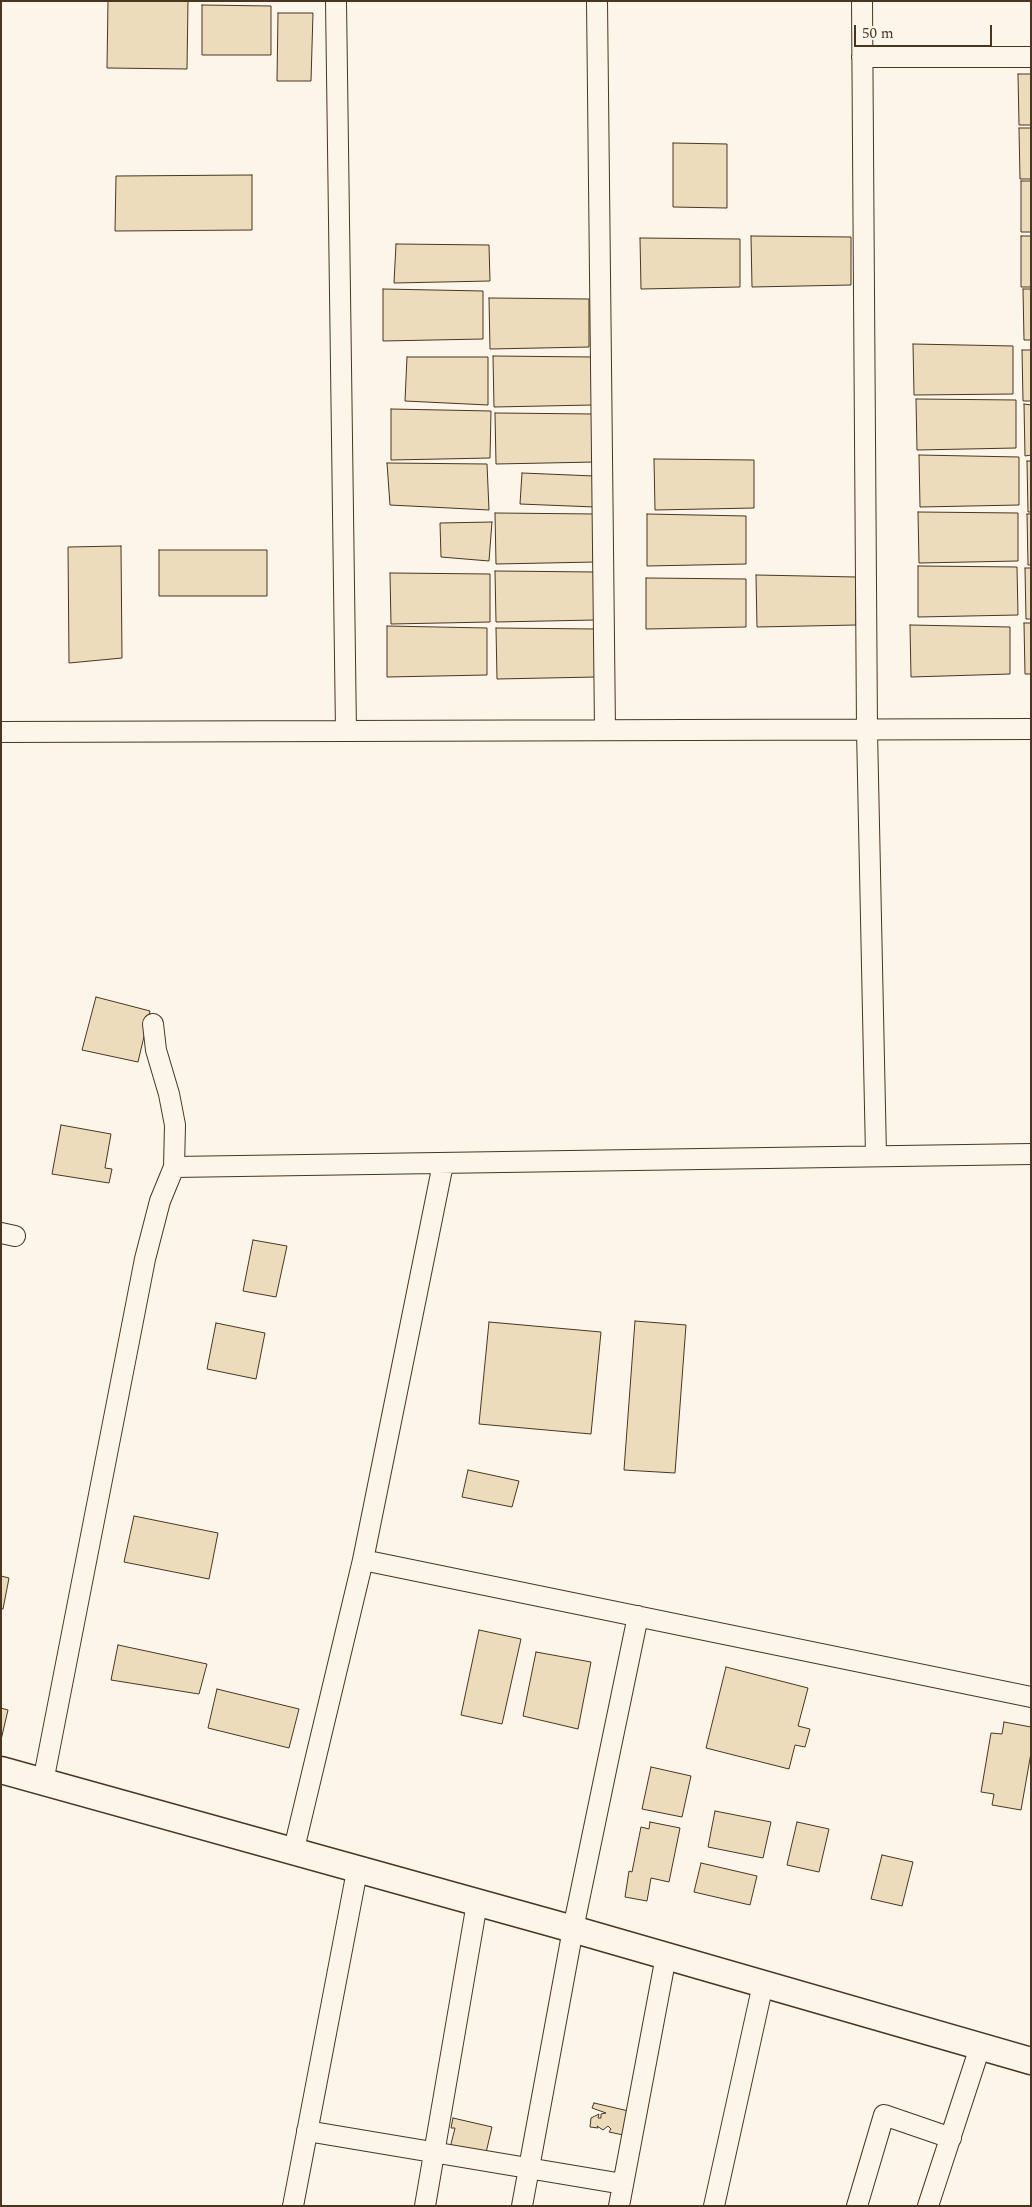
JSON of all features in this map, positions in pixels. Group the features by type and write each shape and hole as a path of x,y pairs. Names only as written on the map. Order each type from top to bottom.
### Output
{"main road":[{"path":"1,1770 666,1956 1031,2061"}],"street":[{"path":"336,1 346,731"},
{"path":"597,1 606,730"},
{"path":"862,1 867,730 876,1155"},
{"path":"862,57 1031,57"},
{"path":"1,732 1031,729"},
{"path":"43,1782 145,1260 160,1201 174,1167 174,1125 169,1094 156,1050 153,1024"},
{"path":"174,1167 1031,1154"},
{"path":"293,1852 363,1560 443,1164"},
{"path":"363,1560 1031,1696"},
{"path":"522,2206 573,1930 638,1616"},
{"path":"293,2206 357,1871"},
{"path":"425,2206 477,1903"},
{"path":"619,2206 666,1956"},
{"path":"714,2206 763,1984"},
{"path":"928,2206 980,2047"},
{"path":"857,2206 884,2115 951,2138"},
{"path":"307,2131 623,2184"}],"building":[{"path":"108,1 188,1 187,69 107,68"},
{"path":"202,5 271,6 271,55 202,55"},
{"path":"278,13 313,13 311,81 277,81"},
{"path":"1018,74 1031,74 1031,125 1019,125"},
{"path":"1019,128 1031,128 1031,179 1020,179"},
{"path":"673,143 727,144 727,208 673,207"},
{"path":"252,175 252,230 115,231 116,176"},
{"path":"1021,181 1031,181 1031,232 1021,232"},
{"path":"751,236 851,237 851,285 752,287"},
{"path":"1021,236 1031,236 1031,287 1021,287"},
{"path":"640,238 740,239 740,287 641,289"},
{"path":"396,244 489,245 490,281 394,283"},
{"path":"383,289 483,291 483,339 383,341"},
{"path":"1023,289 1031,289 1031,340 1024,340"},
{"path":"489,298 589,299 589,347 490,349"},
{"path":"913,344 1013,346 1013,394 914,395"},
{"path":"1022,350 1031,350 1031,401 1023,401"},
{"path":"493,356 593,357 593,405 494,407"},
{"path":"407,357 488,357 488,405 405,401"},
{"path":"916,399 1016,400 1016,448 917,450"},
{"path":"1024,404 1031,405 1031,455 1025,456"},
{"path":"391,409 491,411 490,458 391,460"},
{"path":"495,413 595,414 595,462 496,464"},
{"path":"919,455 1019,457 1019,505 920,507"},
{"path":"654,459 754,460 754,508 655,510"},
{"path":"1027,461 1031,461 1031,512 1028,512"},
{"path":"387,463 487,464 489,510 390,505"},
{"path":"522,473 594,476 595,507 520,504"},
{"path":"918,512 1018,513 1018,561 919,563"},
{"path":"495,513 595,514 595,562 496,564"},
{"path":"647,514 746,516 746,564 647,566"},
{"path":"1027,514 1031,514 1031,565 1028,565"},
{"path":"492,522 489,561 441,557 440,523"},
{"path":"121,546 122,658 69,663 68,547"},
{"path":"159,550 267,550 267,596 159,596"},
{"path":"918,566 1017,567 1018,615 918,617"},
{"path":"1025,568 1031,568 1031,619 1026,619"},
{"path":"495,571 595,572 595,620 496,622"},
{"path":"390,573 490,574 490,622 391,624"},
{"path":"756,575 856,577 856,625 757,627"},
{"path":"646,578 746,579 746,627 646,629"},
{"path":"1024,623 1031,623 1031,674 1025,674"},
{"path":"910,625 1010,627 1010,674 911,677"},
{"path":"387,626 487,628 487,675 387,677"},
{"path":"496,628 596,629 596,677 497,679"},
{"path":"96,997 150,1011 138,1062 82,1050"},
{"path":"61,1125 111,1134 105,1168 112,1169 109,1183 52,1174"},
{"path":"253,1240 287,1246 276,1297 243,1291"},
{"path":"635,1321 686,1325 675,1473 624,1470"},
{"path":"489,1322 601,1332 591,1434 479,1424"},
{"path":"216,1323 265,1333 256,1379 207,1369"},
{"path":"468,1470 519,1481 512,1507 462,1497"},
{"path":"134,1516 218,1533 209,1579 124,1562"},
{"path":"1,1576 9,1578 3,1609 1,1609"},
{"path":"479,1630 521,1639 502,1724 461,1715"},
{"path":"118,1645 207,1664 199,1694 111,1680"},
{"path":"536,1652 591,1662 578,1729 523,1716"},
{"path":"726,1667 808,1688 798,1726 810,1729 805,1747 795,1745 789,1769 706,1748"},
{"path":"217,1689 299,1709 289,1748 208,1728"},
{"path":"1,1708 8,1710 1,1740"},
{"path":"1004,1722 1031,1727 1031,1753 1021,1810 992,1805 994,1794 981,1792 991,1733 1002,1734"},
{"path":"651,1767 691,1776 682,1817 642,1809"},
{"path":"715,1811 771,1822 763,1858 708,1847"},
{"path":"650,1822 680,1828 669,1882 651,1878 647,1901 625,1897 629,1871 632,1872 641,1827 649,1829"},
{"path":"797,1822 829,1829 819,1872 787,1865"},
{"path":"882,1855 913,1862 902,1906 871,1899"},
{"path":"701,1863 757,1876 750,1905 694,1892"},
{"path":"594,2103 633,2112 628,2136 609,2132 611,2129 608,2126 603,2130 597,2126 598,2128 590,2127 591,2118 599,2114 598,2118 601,2118 601,2114 606,2113 592,2108"},
{"path":"453,2118 492,2127 485,2157 450,2148 455,2128 451,2128"}]}
